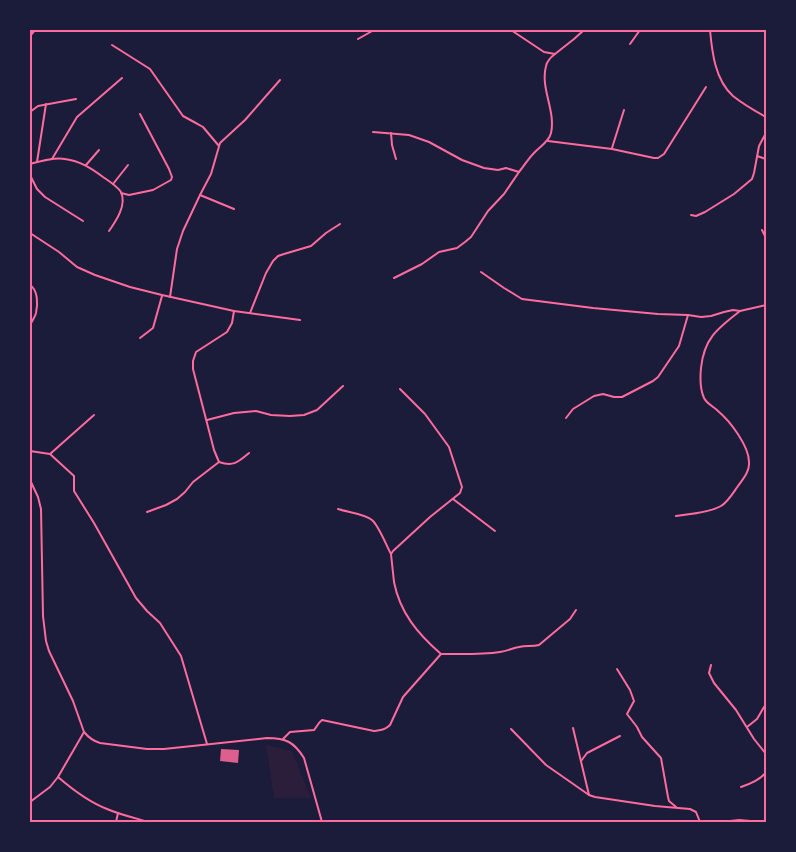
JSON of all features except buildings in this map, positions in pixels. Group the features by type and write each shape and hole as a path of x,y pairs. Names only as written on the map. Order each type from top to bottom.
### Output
{"street":[{"path":"30,30 30,35"},
{"path":"30,35 35,30"},
{"path":"358,39 374,30"},
{"path":"511,30 544,52 555,54"},
{"path":"394,278 422,264 439,252 457,248 471,237 488,211 504,194 535,152 548,141 552,128 545,67 550,58 584,30"},
{"path":"630,44 640,30"},
{"path":"710,30 718,72 725,88 741,102 766,117"},
{"path":"112,45 150,68 183,116 203,127 219,146"},
{"path":"52,159 77,117 122,78"},
{"path":"170,297 180,240 211,174 222,140 245,120 280,80"},
{"path":"548,141 612,149 654,158 661,156 706,87"},
{"path":"30,112 38,106 76,99"},
{"path":"37,162 46,104"},
{"path":"612,149 624,110"},
{"path":"30,164 52,159 65,159 86,165 113,184 121,193 129,195 153,190 171,180 172,177 140,114"},
{"path":"373,132 408,135 429,142 462,160 484,168 498,170 506,168 519,172"},
{"path":"390,133 396,159"},
{"path":"691,215 701,215 752,179 759,146 766,133"},
{"path":"86,165 99,150"},
{"path":"757,156 766,159"},
{"path":"113,184 128,165"},
{"path":"30,175 37,189 45,197 84,221"},
{"path":"109,231 119,218 122,204 121,193"},
{"path":"200,195 234,209"},
{"path":"250,313 266,273 278,256 311,246 340,224"},
{"path":"762,230 766,238"},
{"path":"30,233 59,252 77,267 130,287 162,296 234,311 300,320"},
{"path":"481,272 522,299 593,308 701,317 766,305"},
{"path":"30,285 35,290 36,314 30,325"},
{"path":"140,338 153,328 162,296"},
{"path":"676,516 720,507 742,480 750,463 746,447 724,417 704,399 700,375 702,356 712,336 720,326 740,310"},
{"path":"234,311 232,323 227,332 196,352 193,369 214,450 219,462 228,465 239,462 249,453"},
{"path":"566,418 573,409 594,396 603,394 614,397 622,396 653,382 679,346 688,315"},
{"path":"206,420 256,410 271,415 304,415 317,410 343,386"},
{"path":"390,554 430,517 460,493 462,487 449,447 425,414 400,389"},
{"path":"50,454 94,415"},
{"path":"30,451 50,454 74,476 74,490 136,598 160,622 181,656 207,745"},
{"path":"147,512 177,499 192,482 219,462"},
{"path":"30,480 41,508 43,616 46,641 73,701 84,732 90,739 100,743 164,749 267,738 283,739 298,749 304,758 322,822"},
{"path":"453,499 495,531"},
{"path":"338,509 366,517 377,526 390,554 394,584 403,609 413,626 441,654 472,654 524,646 534,647 570,619 576,610"},
{"path":"283,739 290,732 314,730 322,720 374,731 387,728 403,697 441,654"},
{"path":"711,665 709,672 714,683 730,702 766,754"},
{"path":"617,669 630,690 634,701 627,714 642,737 660,756 668,797 676,807"},
{"path":"747,727 757,719 766,706"},
{"path":"573,728 589,795"},
{"path":"511,729 546,765 589,795 656,806 686,808 694,810 700,822"},
{"path":"30,802 50,787 58,777 84,732"},
{"path":"581,761 587,753 620,736"},
{"path":"741,787 760,778 766,772"},
{"path":"58,777 79,794 109,810 149,822"},
{"path":"116,822 118,813"},
{"path":"722,822 738,820 762,822"}],"shaded area":[{"path":"266,745 292,751 311,798 274,798"}]}
